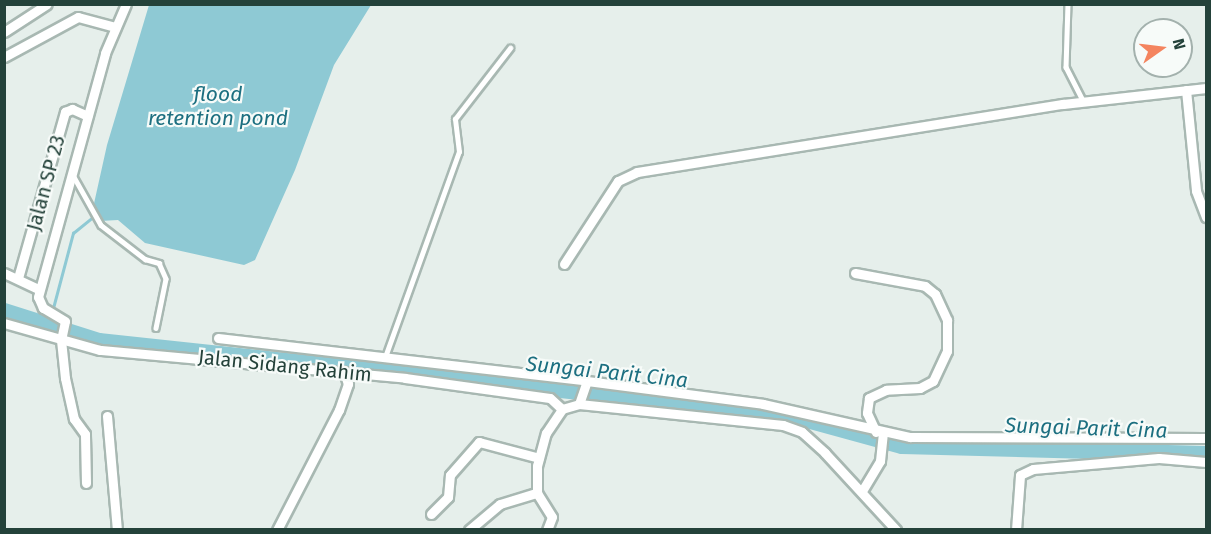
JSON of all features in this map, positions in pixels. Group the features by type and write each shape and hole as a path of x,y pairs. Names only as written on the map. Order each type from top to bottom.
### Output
{"street":[{"path":"4,32 47,4"},
{"path":"86,483 84,434 69,403 62,338 66,324 61,315 43,308 39,289 88,116 116,27 126,4"},
{"path":"4,57 78,18 116,27"},
{"path":"564,264 611,190 637,172 1083,101 1206,88"},
{"path":"1186,90 1196,191 1206,217"},
{"name":"Jalan SP 23","path":"18,278 65,112 72,109 88,116"},
{"path":"4,273 39,289"},
{"path":"855,273 925,286 935,294 947,320 947,351 933,381 920,388 886,390 869,398 867,413 881,434 881,449 865,488"},
{"name":"Jalan Sidang Rahim","path":"4,323 100,350 344,372 550,398 571,406"},
{"path":"218,338 763,404 881,434 961,440 1206,438"},
{"path":"277,530 339,410 348,384 344,372"},
{"path":"547,530 552,517 537,493 539,458 546,433 571,406 586,383"},
{"path":"571,406 783,425 802,432 865,488 896,530"},
{"path":"107,416 117,530"},
{"path":"431,514 448,497 450,475 479,442 539,458"},
{"path":"1016,530 1020,475 1033,469 1159,458 1206,462"},
{"path":"469,530 500,504 537,493"}],"lane":[{"path":"1068,4 1066,67 1083,101"},
{"path":"385,357 459,152 455,120 510,48"},
{"path":"72,172 101,225 145,259 159,263 166,279 156,328"}],"water":[{"name":"flood retention pond","path":"149,5 371,5 334,65 295,170 255,260 244,265 145,243 118,220 100,221 93,208 107,145"}],"waterway":[{"path":"53,308 73,233 95,215"},
{"name":"Sungai Parit Cina","path":"4,311 99,341 785,414 902,446 1206,454"}]}
